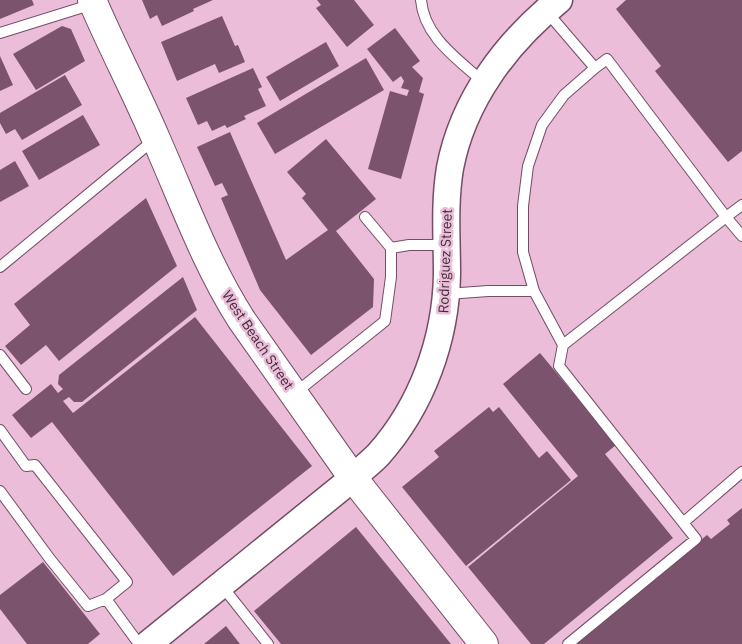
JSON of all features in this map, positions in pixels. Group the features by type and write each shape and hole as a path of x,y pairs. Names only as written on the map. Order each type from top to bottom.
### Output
{"main road":[{"name":"West Beach Street","path":"93,2 224,292 353,478 484,644"}],"street":[{"name":"Rodriguez Street","path":"148,644 353,478 378,455 398,428 414,402 436,352 444,316 446,294 445,216 450,168 461,128 483,83 506,51 531,23 553,5"}],"lane":[{"path":"421,0 425,21 434,35 483,83"},
{"path":"0,33 93,2"},
{"path":"553,5 595,68"},
{"path":"568,644 696,539 559,366 563,345 534,291 523,252 523,206 528,166 542,125 564,95 607,59 742,236"},
{"path":"0,266 156,139"},
{"path":"563,345 742,205"},
{"path":"294,394 385,321 391,277 391,248 365,217"},
{"path":"391,248 409,245 446,245"},
{"path":"446,294 488,291 534,291"},
{"path":"0,355 26,389"},
{"path":"0,430 26,466 35,465 127,582 106,598 88,606 0,491"},
{"path":"684,522 742,472"},
{"path":"221,585 268,644"},
{"path":"106,598 139,644"}],"building":[{"path":"0,0 32,0 34,5 0,19"},
{"path":"142,0 213,0 162,26 157,15 150,19"},
{"path":"317,0 354,0 374,25 347,47 316,8 321,5"},
{"path":"626,0 742,0 742,151 728,162 655,71 661,66 616,9"},
{"path":"222,16 235,46 238,45 245,62 219,73 215,64 177,81 161,42"},
{"path":"62,26 71,29 85,61 36,90 13,54"},
{"path":"395,28 420,61 412,67 423,78 419,92 424,94 401,179 368,169 390,91 407,96 409,90 401,88 404,81 401,76 393,82 367,49"},
{"path":"326,42 339,66 280,101 266,77"},
{"path":"0,56 13,85 0,91"},
{"path":"366,58 384,90 275,154 257,123"},
{"path":"253,68 262,87 258,89 266,106 244,116 246,119 227,128 225,125 212,131 207,121 198,125 186,98"},
{"path":"65,75 82,105 22,140 15,129 6,134 0,123 0,113"},
{"path":"83,115 100,145 39,180 22,151"},
{"path":"230,132 286,260 328,230 302,198 306,194 287,172 326,139 376,199 336,231 374,279 373,307 311,355 260,290 221,198 228,195 222,183 215,186 197,147"},
{"path":"15,161 29,186 0,202 0,170"},
{"path":"146,198 177,266 59,361 46,345 21,365 5,346 30,325 14,304"},
{"path":"183,277 197,310 82,402 74,402 69,397 63,401 73,413 195,317 312,466 173,576 52,422 31,438 12,415 51,384 58,393 63,389 58,384 59,375"},
{"path":"540,353 616,445 605,454 673,538 544,644 531,644 468,567 578,476 503,384"},
{"path":"489,407 493,412 499,407 539,458 547,451 571,480 466,566 402,487 439,457 434,451"},
{"path":"742,508 742,644 573,644 707,535 711,539 730,524 727,520"},
{"path":"356,527 451,644 281,644 254,611"},
{"path":"43,562 100,634 88,644 27,644 0,609 0,595"},
{"path":"226,626 240,644 204,644"}]}
